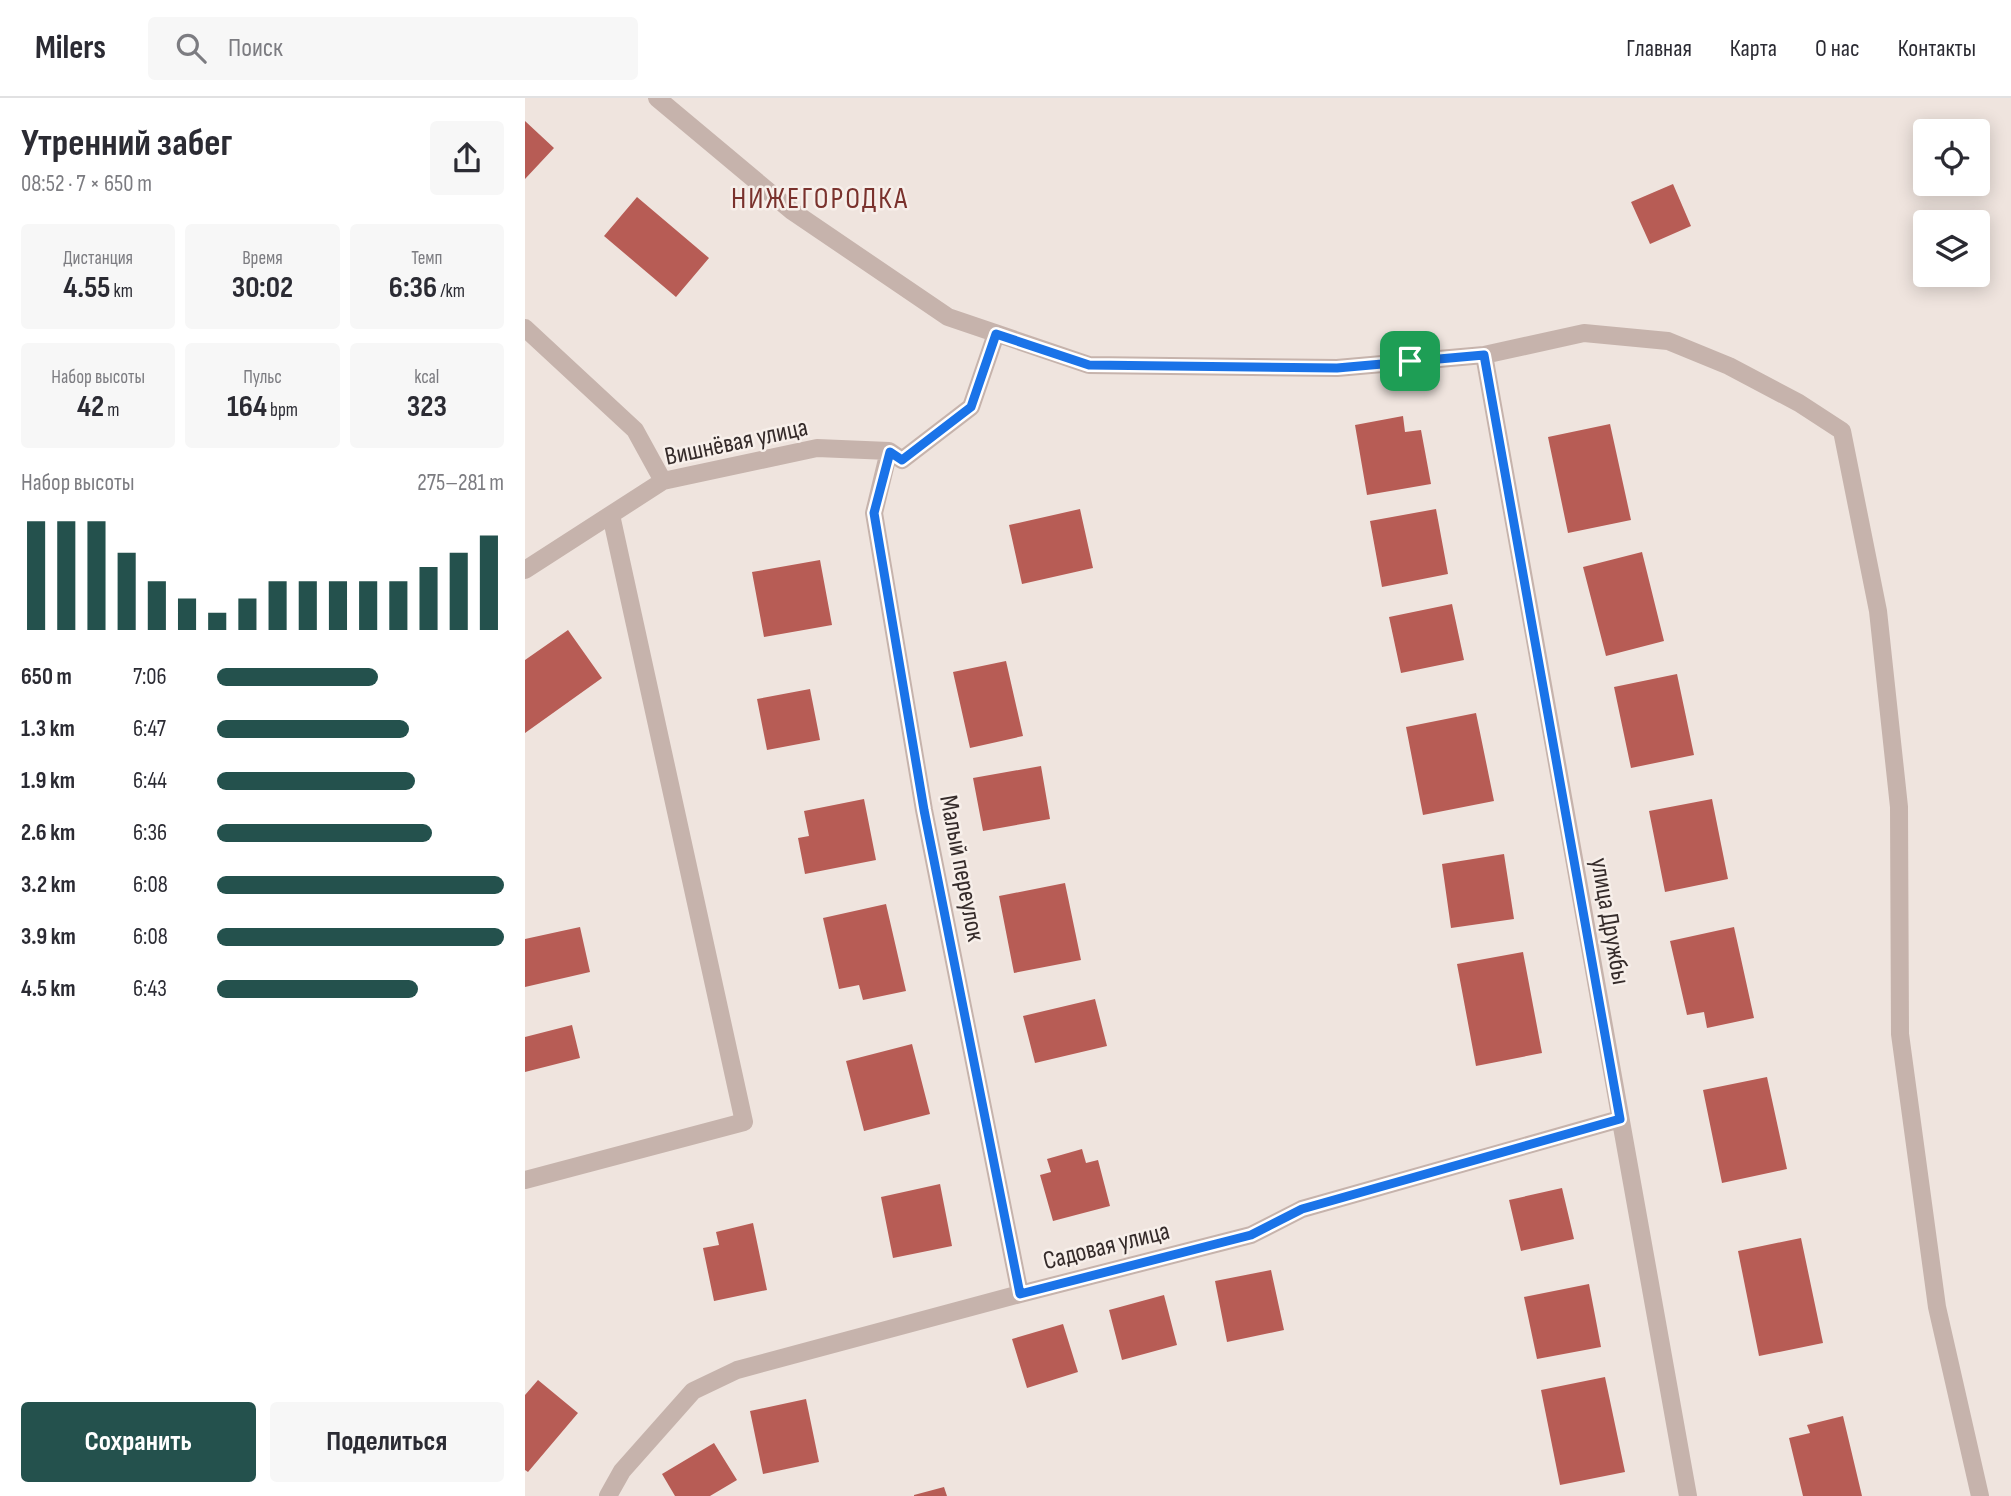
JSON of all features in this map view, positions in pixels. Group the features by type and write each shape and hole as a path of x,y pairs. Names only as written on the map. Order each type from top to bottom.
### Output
{"street":[{"path":"657,98 792,211 949,317 1089,365 1337,368 1484,355 1584,333 1668,341 1729,366 1799,402 1842,431 1878,611 1899,807 1900,1034 1937,1307 1980,1496"},
{"path":"525,328 635,430 663,481"},
{"name":"Вишнёвая улица","path":"525,570 663,481 817,449 890,452 902,460 971,407 996,334"},
{"name":"улица Дружбы","path":"1484,355 1688,1496"},
{"name":"Малый переулок","path":"890,452 874,513 924,810 1020,1294"},
{"path":"525,1180 744,1122 611,515"},
{"name":"Садовая улица","path":"608,1496 622,1471 693,1391 737,1370 1251,1235 1302,1209 1620,1119"}],"building":[{"path":"525,121 554,148 525,179"},
{"path":"1673,184 1691,226 1650,244 1631,202"},
{"path":"637,197 709,258 676,297 604,236"},
{"path":"1403,416 1405,432 1421,430 1431,484 1367,495 1355,425"},
{"path":"1610,424 1631,520 1568,533 1548,437"},
{"path":"1080,509 1093,568 1022,584 1009,525"},
{"path":"1436,509 1448,574 1382,587 1370,521"},
{"path":"1642,552 1664,641 1606,656 1583,567"},
{"path":"820,560 832,625 764,637 752,572"},
{"path":"1452,604 1464,660 1401,673 1389,617"},
{"path":"568,630 602,678 525,733 525,660"},
{"path":"1006,661 1023,736 970,748 953,672"},
{"path":"1677,674 1694,755 1631,768 1614,687"},
{"path":"810,689 820,740 767,750 757,699"},
{"path":"1476,713 1494,801 1423,815 1406,727"},
{"path":"1041,766 1050,819 983,831 973,778"},
{"path":"864,799 876,860 805,874 798,838 809,836 804,811"},
{"path":"1712,799 1728,879 1665,892 1649,811"},
{"path":"1504,854 1514,919 1451,928 1442,864"},
{"path":"1065,883 1081,960 1014,973 999,896"},
{"path":"886,904 906,991 863,1000 859,985 839,989 823,918"},
{"path":"580,927 590,972 525,987 525,939"},
{"path":"1734,927 1754,1018 1707,1028 1704,1012 1687,1015 1670,941"},
{"path":"1523,952 1542,1053 1476,1066 1457,964"},
{"path":"1095,999 1107,1046 1035,1063 1023,1016"},
{"path":"572,1025 580,1058 525,1072 525,1037"},
{"path":"912,1044 930,1114 864,1131 846,1061"},
{"path":"1767,1077 1787,1169 1722,1183 1703,1090"},
{"path":"1082,1149 1086,1163 1098,1160 1110,1206 1053,1221 1040,1175 1051,1172 1047,1159"},
{"path":"940,1184 952,1246 893,1258 881,1197"},
{"path":"1562,1188 1574,1239 1521,1251 1509,1200"},
{"path":"753,1223 767,1290 714,1301 703,1248 719,1245 716,1232"},
{"path":"1801,1238 1823,1343 1759,1356 1738,1251"},
{"path":"1271,1270 1284,1330 1227,1342 1215,1281"},
{"path":"1589,1284 1601,1347 1537,1359 1524,1297"},
{"path":"1164,1295 1177,1345 1122,1360 1109,1310"},
{"path":"1063,1324 1078,1372 1027,1388 1012,1339"},
{"path":"1605,1377 1625,1472 1560,1485 1541,1390"},
{"path":"538,1380 578,1413 528,1472 525,1470 525,1395"},
{"path":"806,1399 819,1462 763,1474 750,1411"},
{"path":"1843,1416 1862,1496 1803,1496 1789,1438 1810,1433 1807,1425"},
{"path":"714,1443 737,1480 710,1496 675,1496 662,1474"},
{"path":"944,1487 947,1496 914,1496 914,1495"}],"district":[{"name":"НИЖЕГОРОДКА","path":"820,198"}],"route":[{"path":"996,334 1089,365 1337,368 1410,361 1484,355 1620,1119 1302,1209 1251,1235 1020,1294 924,810 874,513 890,452 902,460 971,407 996,334"}]}
